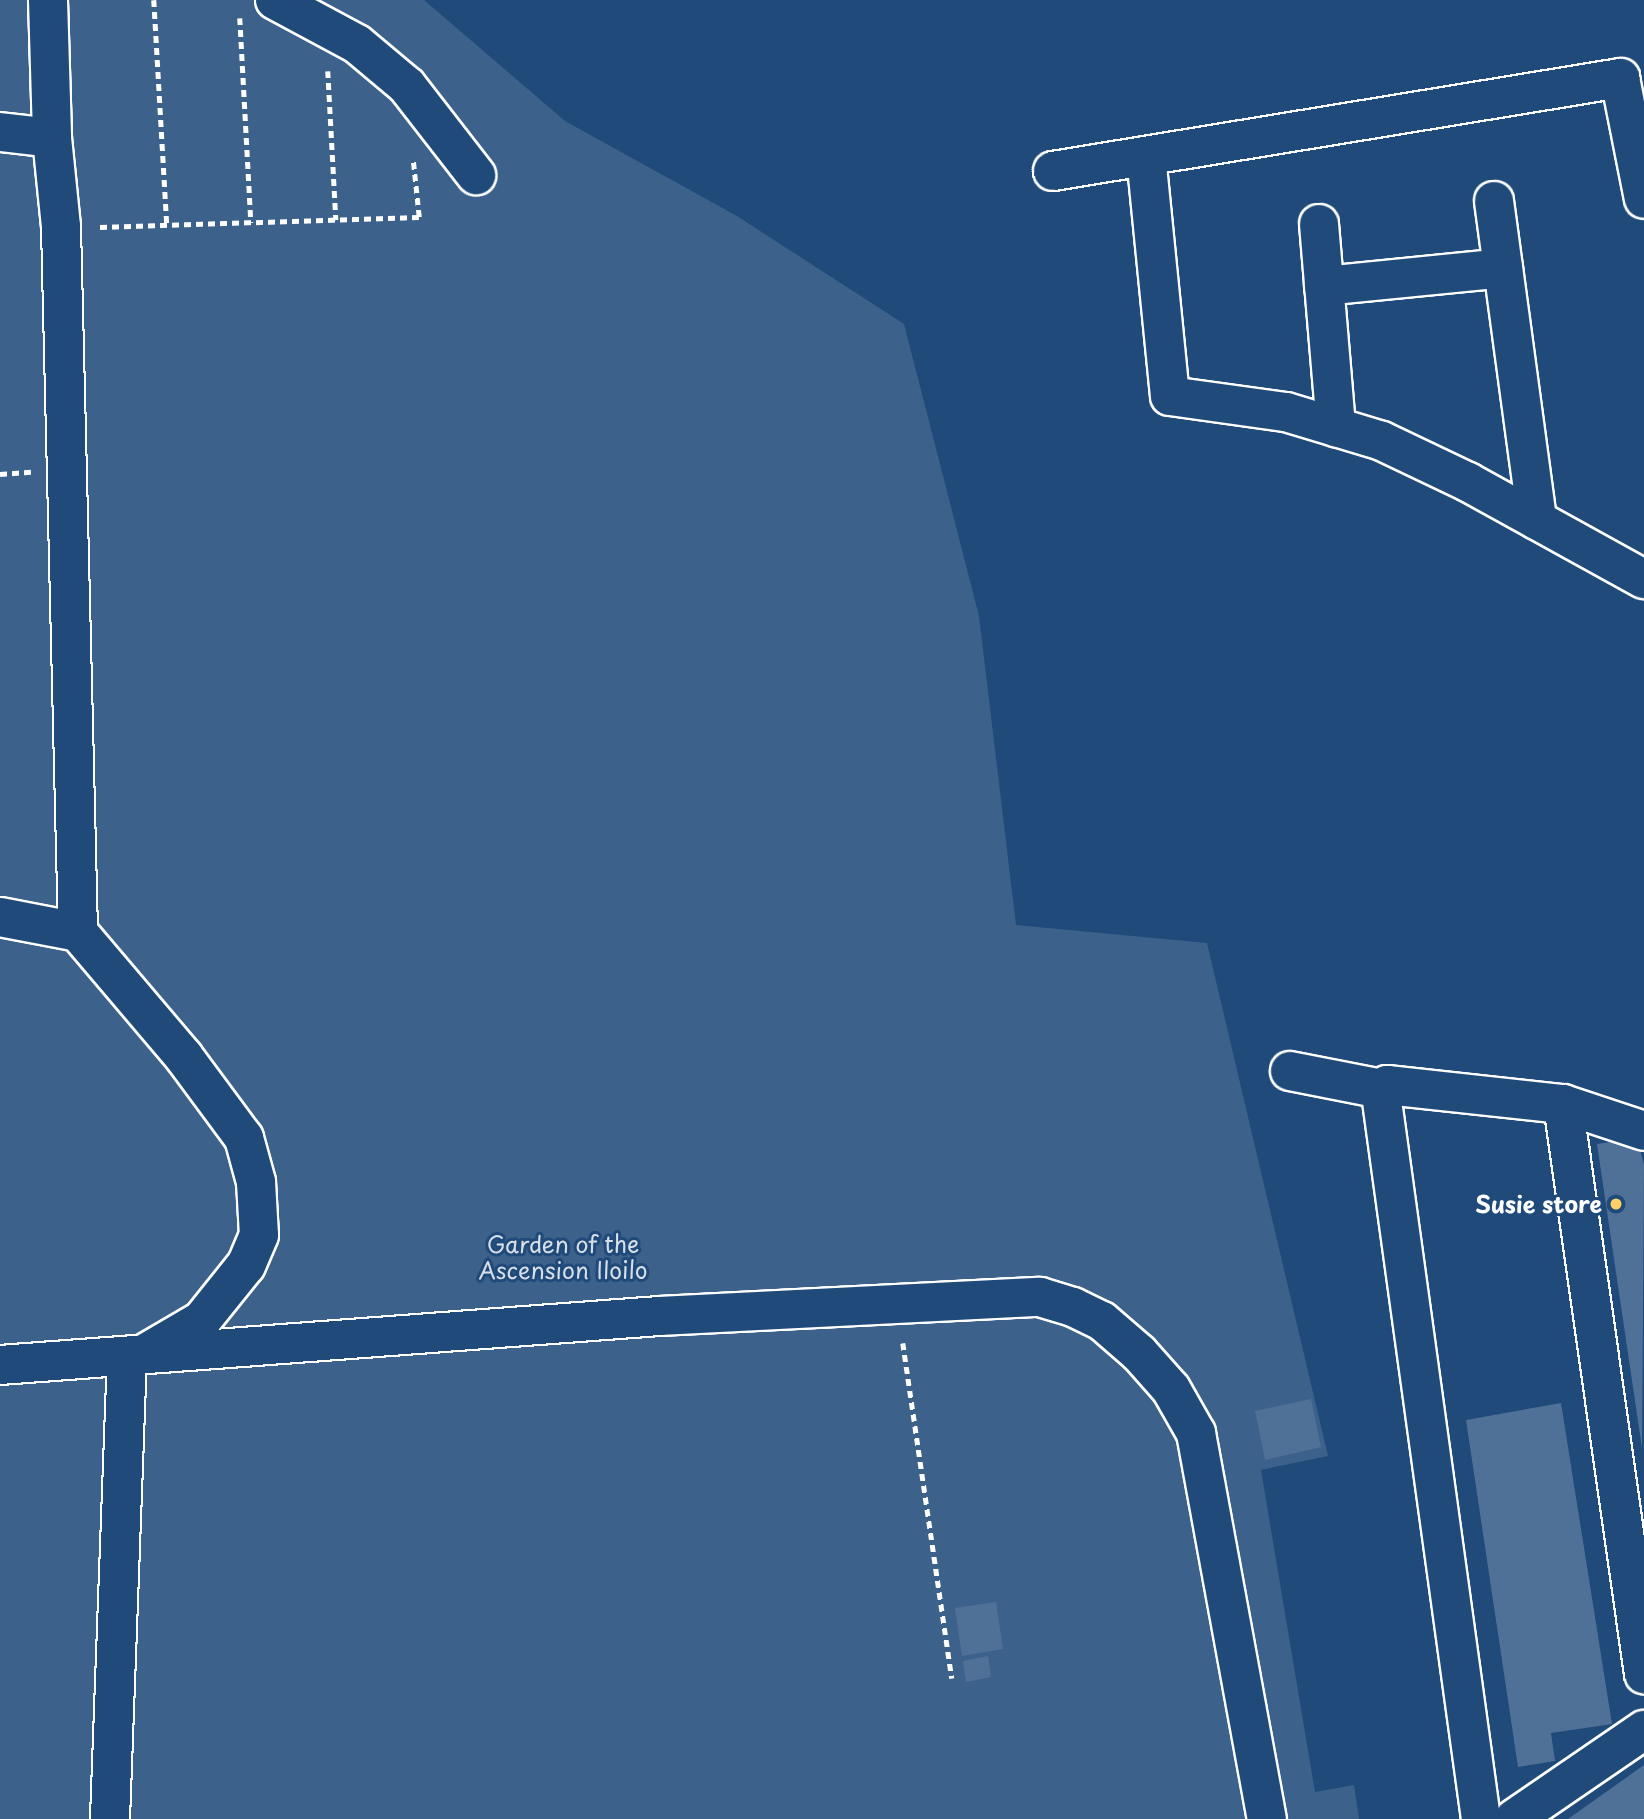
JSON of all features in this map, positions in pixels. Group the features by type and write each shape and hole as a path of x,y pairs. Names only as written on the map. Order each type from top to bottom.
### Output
{"street":[{"path":"48,0 52,138 61,227 78,932"},
{"path":"275,0 357,44 407,86 476,175"},
{"path":"1053,171 1620,78 1644,199"},
{"path":"0,132 52,138"},
{"path":"1146,156 1170,396 1286,412 1336,427 1430,463 1644,579"},
{"path":"1494,201 1537,520"},
{"path":"1319,224 1336,427"},
{"path":"1324,286 1503,268"},
{"path":"0,917 78,932 184,1057 244,1138 257,1182 259,1235 246,1265 202,1320 133,1357"},
{"path":"1290,1071 1382,1089 1387,1085 1563,1104 1644,1131"},
{"path":"1382,1089 1481,1819"},
{"path":"1563,1104 1644,1674"},
{"path":"0,1365 659,1316 1040,1297 1073,1307 1102,1321 1171,1389 1196,1433 1267,1819"},
{"path":"110,1819 133,1357"},
{"path":"1514,1819 1644,1730"}],"path":[{"path":"154,0 167,227"},
{"path":"240,14 251,223"},
{"path":"326,26 336,220"},
{"path":"61,227 167,227 419,217 413,151"},
{"path":"897,1304 952,1678"}],"green space":[{"name":"Garden of the Ascension Iloilo","path":"0,0 424,0 565,121 737,216 904,324 979,616 1016,925 1207,943 1328,1456 1261,1470 1315,1792 1354,1785 1359,1819 0,1819"}],"building":[{"path":"1637,1138 1644,1165 1642,1448 1597,1144"},
{"path":"1311,1399 1321,1447 1265,1460 1255,1411"},
{"path":"1561,1403 1612,1724 1551,1733 1555,1761 1518,1767 1466,1420"},
{"path":"996,1602 1003,1649 962,1656 955,1608"},
{"path":"988,1656 991,1677 966,1682 963,1661"},
{"path":"1644,1765 1644,1819 1568,1819"}],"place":[{"name":"Susie store","path":"1616,1204"}]}
